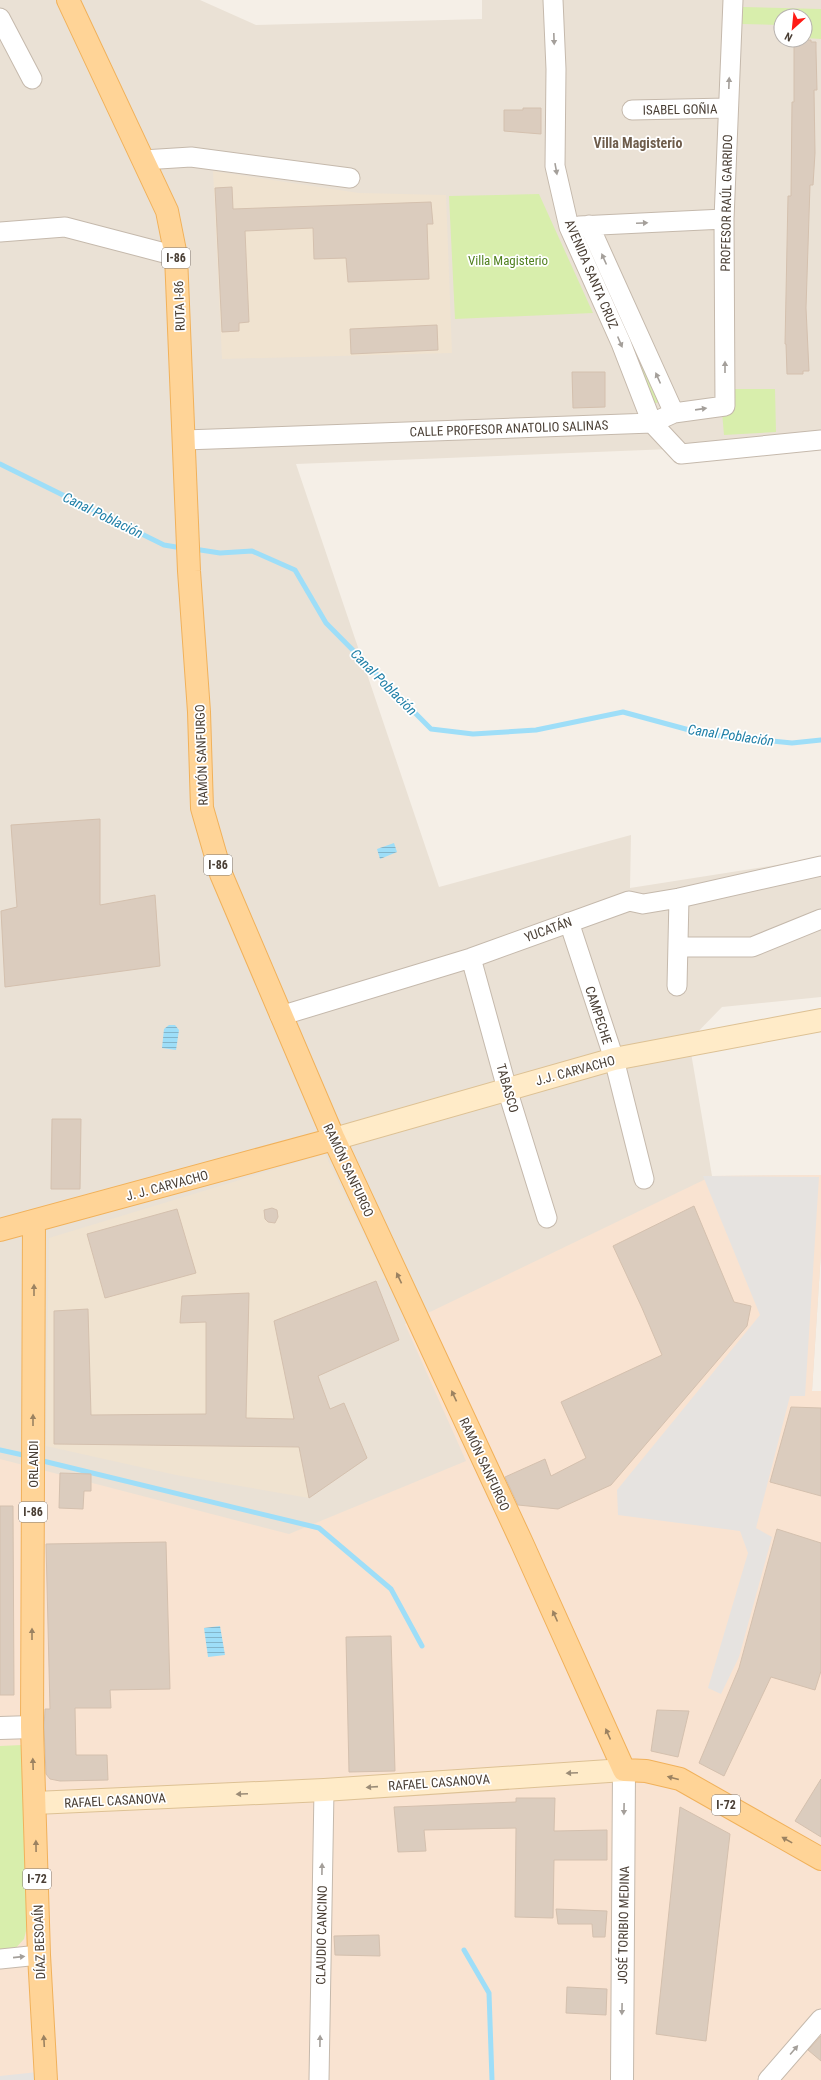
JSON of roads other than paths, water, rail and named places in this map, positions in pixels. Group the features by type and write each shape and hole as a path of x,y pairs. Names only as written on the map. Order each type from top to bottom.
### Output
{"main road":[{"name":"RUTA I-86","path":"68,0 167,211 176,256 188,540"},
{"name":"RAMÓN SANFURGO","path":"188,540 199,712 202,808 221,874 280,1016 334,1139 522,1543 624,1770"},
{"name":"J.J. CARVACHO","path":"334,1139 614,1059 821,1020"},
{"name":"J. J. CARVACHO","path":"0,1230 334,1139"},
{"name":"ORLANDI","path":"34,1221 32,1727 35,1803"},
{"name":"RAFAEL CASANOVA","path":"35,1803 324,1790 624,1770 646,1770 680,1779 821,1859"},
{"name":"DÍAZ BESOAÍN","path":"35,1803 39,1955 46,2080"}],"street":[{"name":"AVENIDA SANTA CRUZ","path":"553,0 556,69 554,166 569,227 621,343 652,423"},
{"name":"PROFESOR RAÚL GARRIDO","path":"674,413 725,406 724,219 733,0"},
{"path":"0,18 32,79"},
{"name":"ISABEL GOÑIA","path":"632,110 728,108"},
{"path":"143,160 191,157 350,178"},
{"path":"569,227 724,219"},
{"name":"AVENIDA SANTA CRUZ","path":"589,225 674,413"},
{"path":"0,232 65,226 176,256"},
{"path":"674,413 652,423 681,454 821,440"},
{"name":"CALLE PROFESOR ANATOLIO SALINAS","path":"184,440 652,423"},
{"name":"YUCATÁN","path":"280,1016 471,958 629,901 643,904 679,898 821,866"},
{"path":"677,986 680,947 679,898"},
{"path":"680,947 752,947 821,919"},
{"name":"CAMPECHE","path":"569,922 614,1059 644,1179"},
{"name":"TABASCO","path":"471,958 508,1089 547,1218"},
{"path":"0,1728 32,1727"},
{"name":"JOSÉ TORIBIO MEDINA","path":"622,2080 624,1770"},
{"name":"CLAUDIO CANCINO","path":"320,2080 324,1790"},
{"path":"0,1960 39,1955"},
{"path":"768,2080 821,2019"}],"water":[{"path":"394,843 397,852 380,859 377,849"},
{"path":"169,1025 175,1025 179,1030 176,1050 162,1048 164,1029"},
{"path":"220,1626 225,1655 208,1657 204,1628"}],"waterway":[{"name":"Canal Población","path":"0,464 164,545 182,548"},
{"name":"Canal Población","path":"194,549 220,553 252,551 295,570 326,623 431,729 473,734 536,730 623,712 704,734 792,743 821,740"},
{"path":"0,1450 23,1455"},
{"path":"43,1461 319,1528 391,1589 422,1646"},
{"path":"464,1950 489,1993 492,2080"}],"district":[{"name":"Villa Magisterio","path":"638,143"}]}
